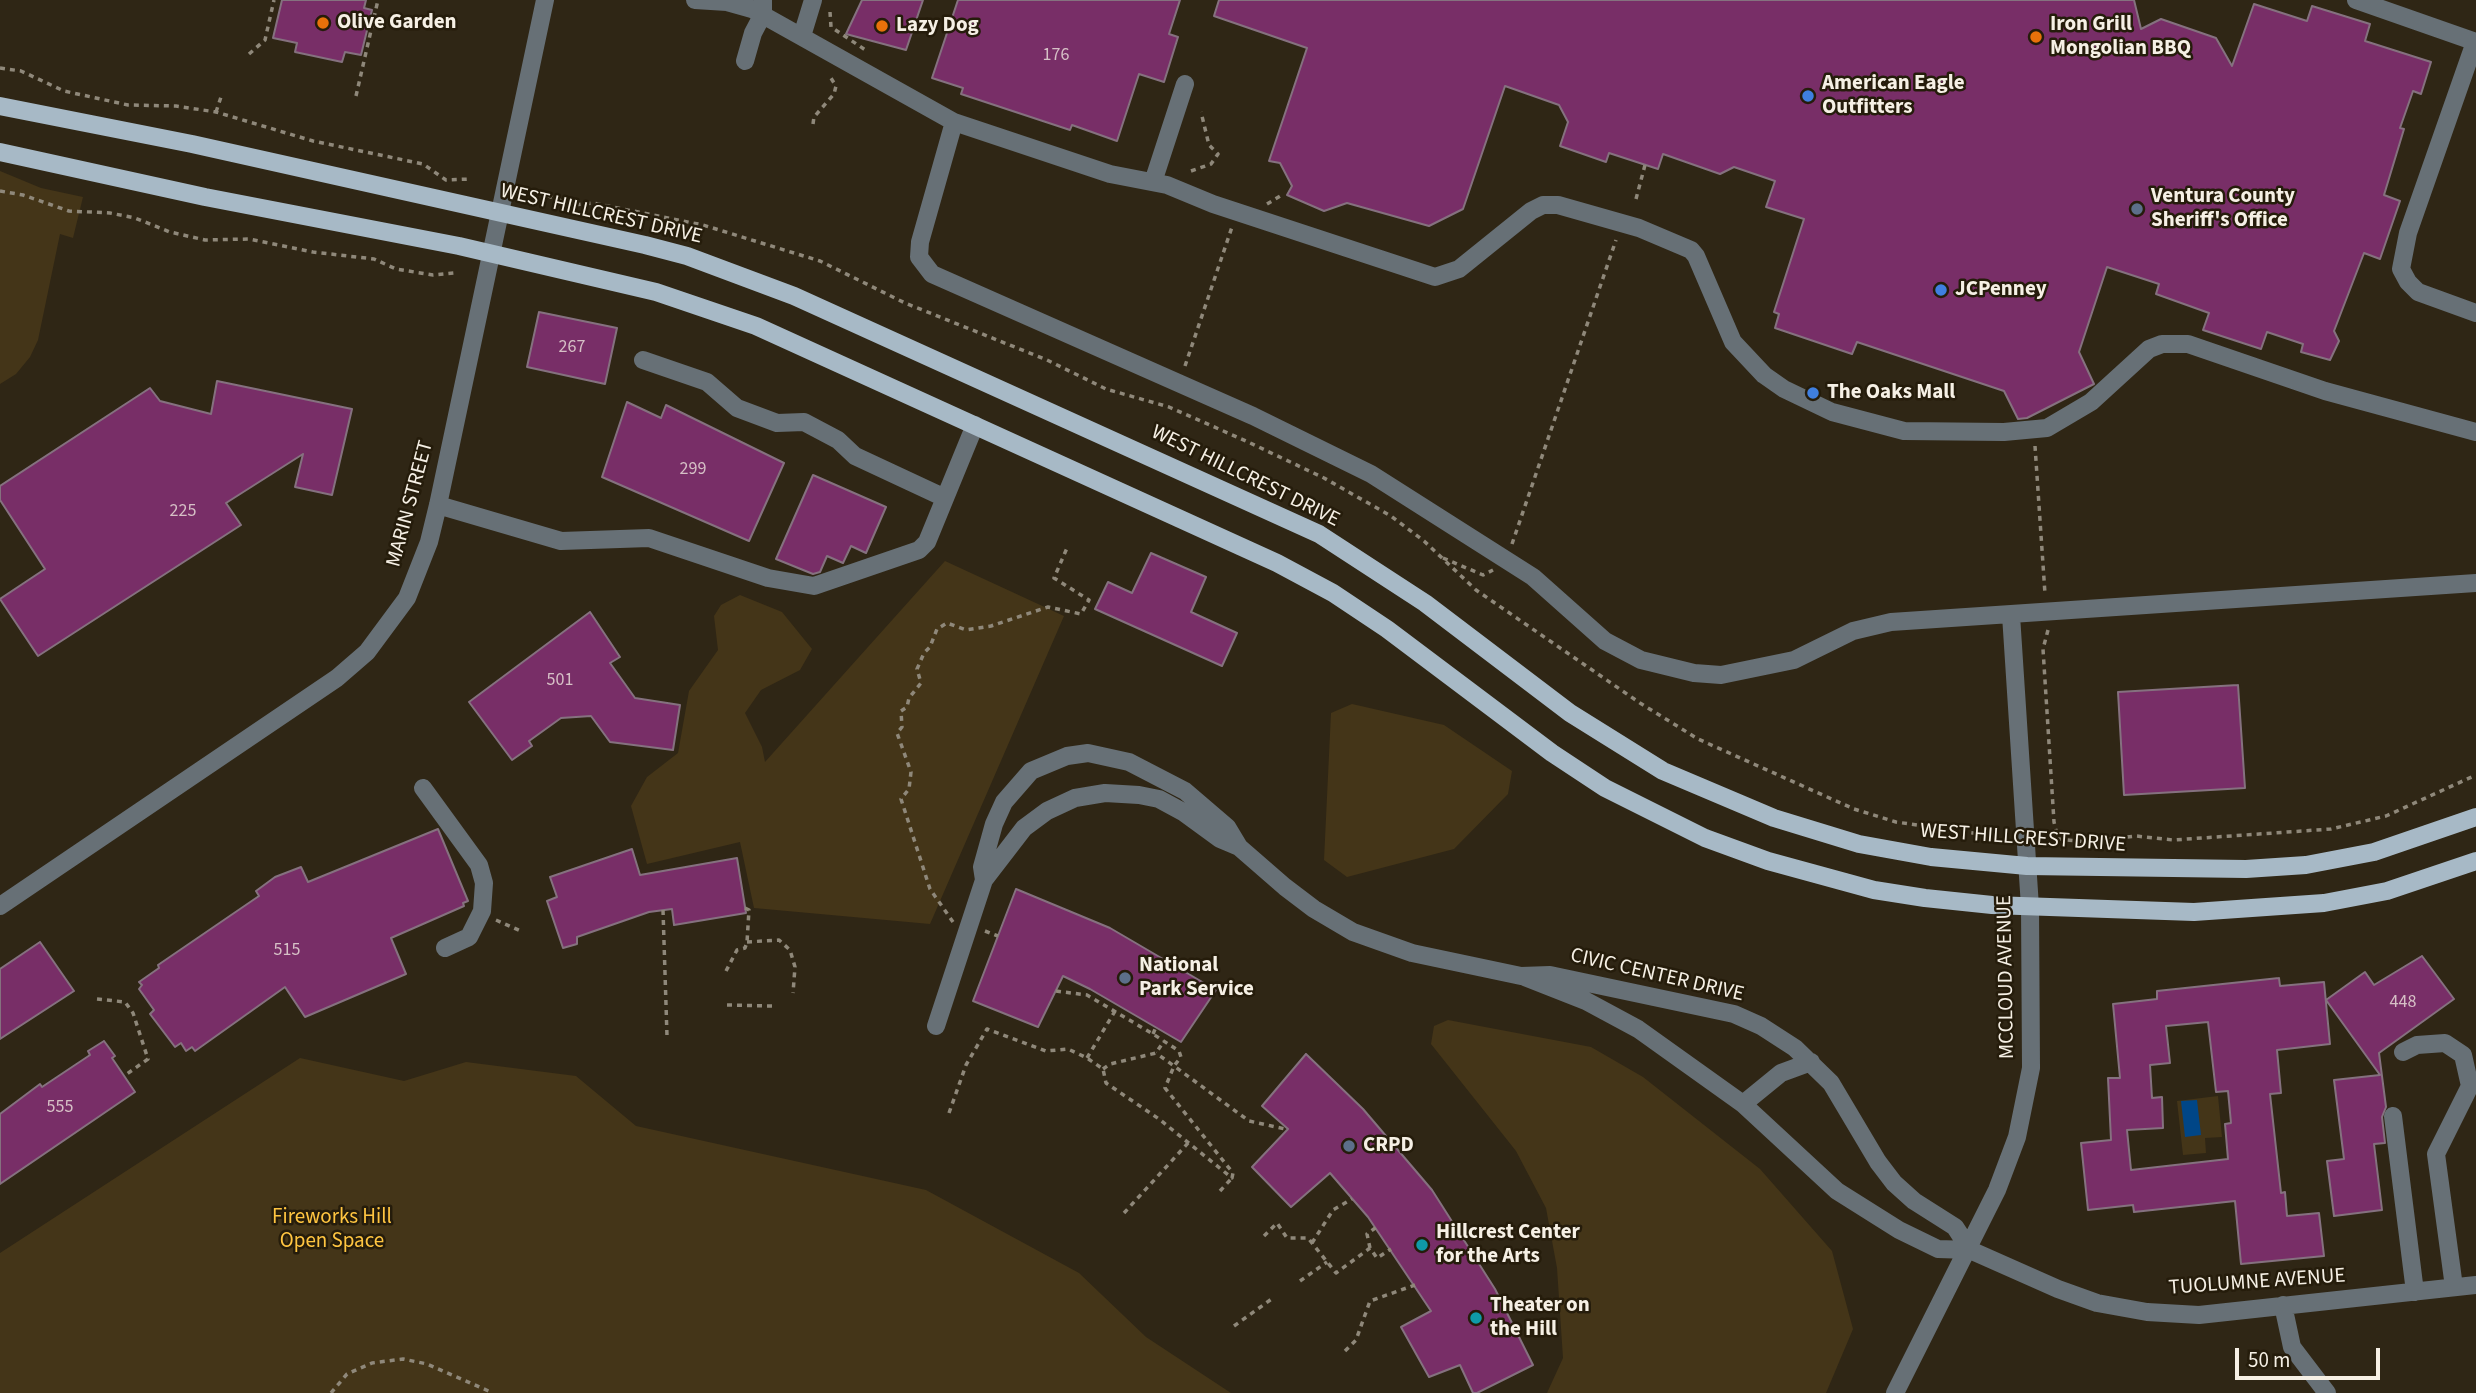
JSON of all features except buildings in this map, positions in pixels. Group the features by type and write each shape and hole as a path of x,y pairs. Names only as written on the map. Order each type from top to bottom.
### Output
{"main road":[{"name":"WEST HILLCREST DRIVE","path":"0,106 192,145 499,215 645,245 740,274 1253,502 1319,534 1380,572 1621,747 1663,771 1721,797 1774,818 1859,844 1931,857 2027,866 2154,870 2246,869 2306,865 2374,852 2442,831 2476,817"},
{"path":"0,152 205,197 490,254 656,292 736,318 1233,542 1332,593 1583,774 1705,838 1768,861 1874,890 1925,898 2030,907 2194,912 2324,904 2387,891 2476,861"}],"street":[{"name":"MARIN STREET","path":"0,906 337,678 367,652 407,597 429,542 438,505 545,0"},
{"path":"695,0 763,7 802,36 954,122 1110,174 1153,182 1435,277 1459,269 1531,211 1543,205 1558,205 1639,228 1690,250 1696,256 1733,342 1764,375 1784,389 1832,412 1904,431 2004,432 2047,428 2091,402 2148,349 2162,344 2188,344 2325,391 2476,432"},
{"path":"802,36 813,0"},
{"path":"2357,0 2475,42 2408,233 2401,270 2407,282 2418,292 2476,313"},
{"path":"745,61 763,7"},
{"path":"1153,182 1185,84"},
{"path":"954,122 920,242 919,257 933,274 1252,416 1371,474 1533,577 1605,641 1641,660 1694,673 1745,672 1794,660 1873,624 2476,583"},
{"path":"643,360 707,382 737,408 777,423 804,422 838,440 855,456 945,498"},
{"path":"438,505 561,541 649,538 768,578 814,586 919,550 927,542 975,425"},
{"name":"MCCLOUD AVENUE","path":"1895,1393 1997,1191 2017,1137 2031,1068 2030,907 2011,615"},
{"name":"CIVIC CENTER DRIVE","path":"984,880 982,867 1004,802 1031,771 1066,756 1088,753 1111,756 1154,773 1185,791 1227,827 1239,847"},
{"path":"424,789 479,865 485,883 482,911 469,937 445,948"},
{"name":"CIVIC CENTER DRIVE","path":"936,1026 984,880 1024,828 1046,811 1075,798 1105,793 1159,799 1183,812 1220,839 1239,847 1314,909 1353,932 1412,953 1521,976 1616,1016 1743,1104 1836,1191 1858,1206 1938,1249 1969,1250"},
{"name":"CIVIC CENTER DRIVE","path":"1521,976 1550,975 1734,1014 1779,1037 1811,1062 1850,1110 1878,1162 1894,1183 1914,1201 1955,1227 1969,1250"},
{"path":"2403,1052 2417,1045 2445,1043 2463,1055 2466,1065 2470,1086 2436,1154 2454,1287"},
{"path":"1743,1104 1781,1073 1811,1062"},
{"path":"2393,1116 2414,1292"},
{"name":"TUOLUMNE AVENUE","path":"1969,1250 2097,1303 2147,1312 2199,1314 2476,1285"},
{"path":"2283,1305 2292,1347 2327,1393"}],"path":[{"path":"249,54 265,40 274,0"},
{"path":"356,96 378,0"},
{"path":"0,68 21,71 64,91 128,105 176,106 216,112 313,141 423,164 446,180 471,179"},
{"path":"813,124 814,117 834,94 836,86 828,73"},
{"path":"216,112 222,94"},
{"path":"1191,171 1211,164 1218,154 1209,145 1201,113"},
{"path":"1636,199 1645,165"},
{"path":"0,191 23,195 69,211 110,213 135,218 170,232 205,240 258,240 313,252 374,259 396,269 433,275 454,273"},
{"path":"1265,205 1282,195"},
{"path":"1184,370 1233,225"},
{"path":"1512,545 1616,239"},
{"path":"2035,446 2045,595"},
{"path":"954,923 930,888 901,799 909,789 911,772 897,733 902,727 901,711 907,707 909,698 921,683 918,669 924,653 930,647 937,629 947,623 965,630 991,626 1048,607 1081,614 1088,600 1054,578 1068,548"},
{"path":"1441,558 1450,558 1483,575 1493,570"},
{"path":"2048,633 2043,649 2054,822 2058,839 2087,842 2136,836 2173,840 2331,829 2386,816 2476,775"},
{"path":"726,971 737,950 745,948 747,942 749,910 745,908"},
{"path":"663,910 667,1036"},
{"path":"482,911 523,932"},
{"path":"985,931 998,936"},
{"path":"747,942 779,940 790,950 795,967 793,993"},
{"path":"1087,995 1090,989"},
{"path":"1056,991 1087,995 1179,1051 1181,1057 1165,1088 1233,1173 1232,1178 1220,1191"},
{"path":"97,999 125,1002 133,1013 148,1059 124,1076"},
{"path":"727,1005 772,1006"},
{"path":"1087,1058 1115,1011"},
{"path":"1153,1034 1156,1027"},
{"path":"949,1112 966,1065 987,1030 1046,1052 1068,1049 1087,1058 1103,1069 1106,1083 1189,1142 1232,1178"},
{"path":"1103,1069 1110,1064 1156,1053 1164,1041"},
{"path":"1156,1053 1249,1121 1285,1129"},
{"path":"1124,1213 1189,1142"},
{"path":"1312,1243 1333,1210 1353,1199"},
{"path":"1264,1236 1277,1223 1287,1238 1300,1236 1312,1243 1336,1273 1370,1248"},
{"path":"1378,1226 1367,1234 1370,1248 1377,1258 1391,1249"},
{"path":"1300,1281 1327,1262"},
{"path":"1345,1351 1356,1340 1370,1301 1415,1285"},
{"path":"1234,1326 1273,1298"},
{"path":"331,1393 347,1374 372,1363 403,1359 427,1364 493,1393"}],"green space":[{"path":"0,171 41,188 83,197 73,238 60,234 38,340 30,357 16,374 0,384"},
{"path":"945,561 1064,616 930,924 754,908 740,842 647,864 631,806 647,777 678,753 689,691 718,650 714,616 721,605 740,595 782,612 812,649 800,670 761,690 745,713 762,747 765,762"},
{"path":"1352,704 1444,725 1512,771 1508,794 1454,849 1347,877 1324,860 1331,713"},
{"path":"1448,1020 1591,1047 1643,1077 1760,1169 1832,1251 1853,1329 1826,1393 1547,1393 1563,1358 1557,1268 1546,1208 1516,1151 1431,1044 1434,1026"},
{"name":"Fireworks Hill Open Space","path":"300,1058 404,1081 466,1062 576,1076 636,1126 926,1190 1079,1273 1146,1337 1231,1393 0,1393 0,1253"},
{"path":"2218,1096 2222,1137 2205,1138 2206,1153 2183,1155 2177,1101"}],"water":[{"path":"2197,1100 2201,1135 2185,1137 2181,1101"}],"place":[{"name":"Olive Garden","path":"323,23"},
{"name":"Lazy Dog","path":"882,26"},
{"name":"Iron Grill Mongolian BBQ","path":"2036,37"},
{"name":"American Eagle Outfitters","path":"1808,96"},
{"name":"Ventura County Sheriff's Office","path":"2137,209"},
{"name":"JCPenney","path":"1941,290"},
{"name":"The Oaks Mall","path":"1813,393"},
{"name":"National Park Service","path":"1125,978"},
{"name":"CRPD","path":"1349,1146"},
{"name":"Hillcrest Center for the Arts","path":"1422,1245"},
{"name":"Theater on the Hill","path":"1476,1318"}]}
